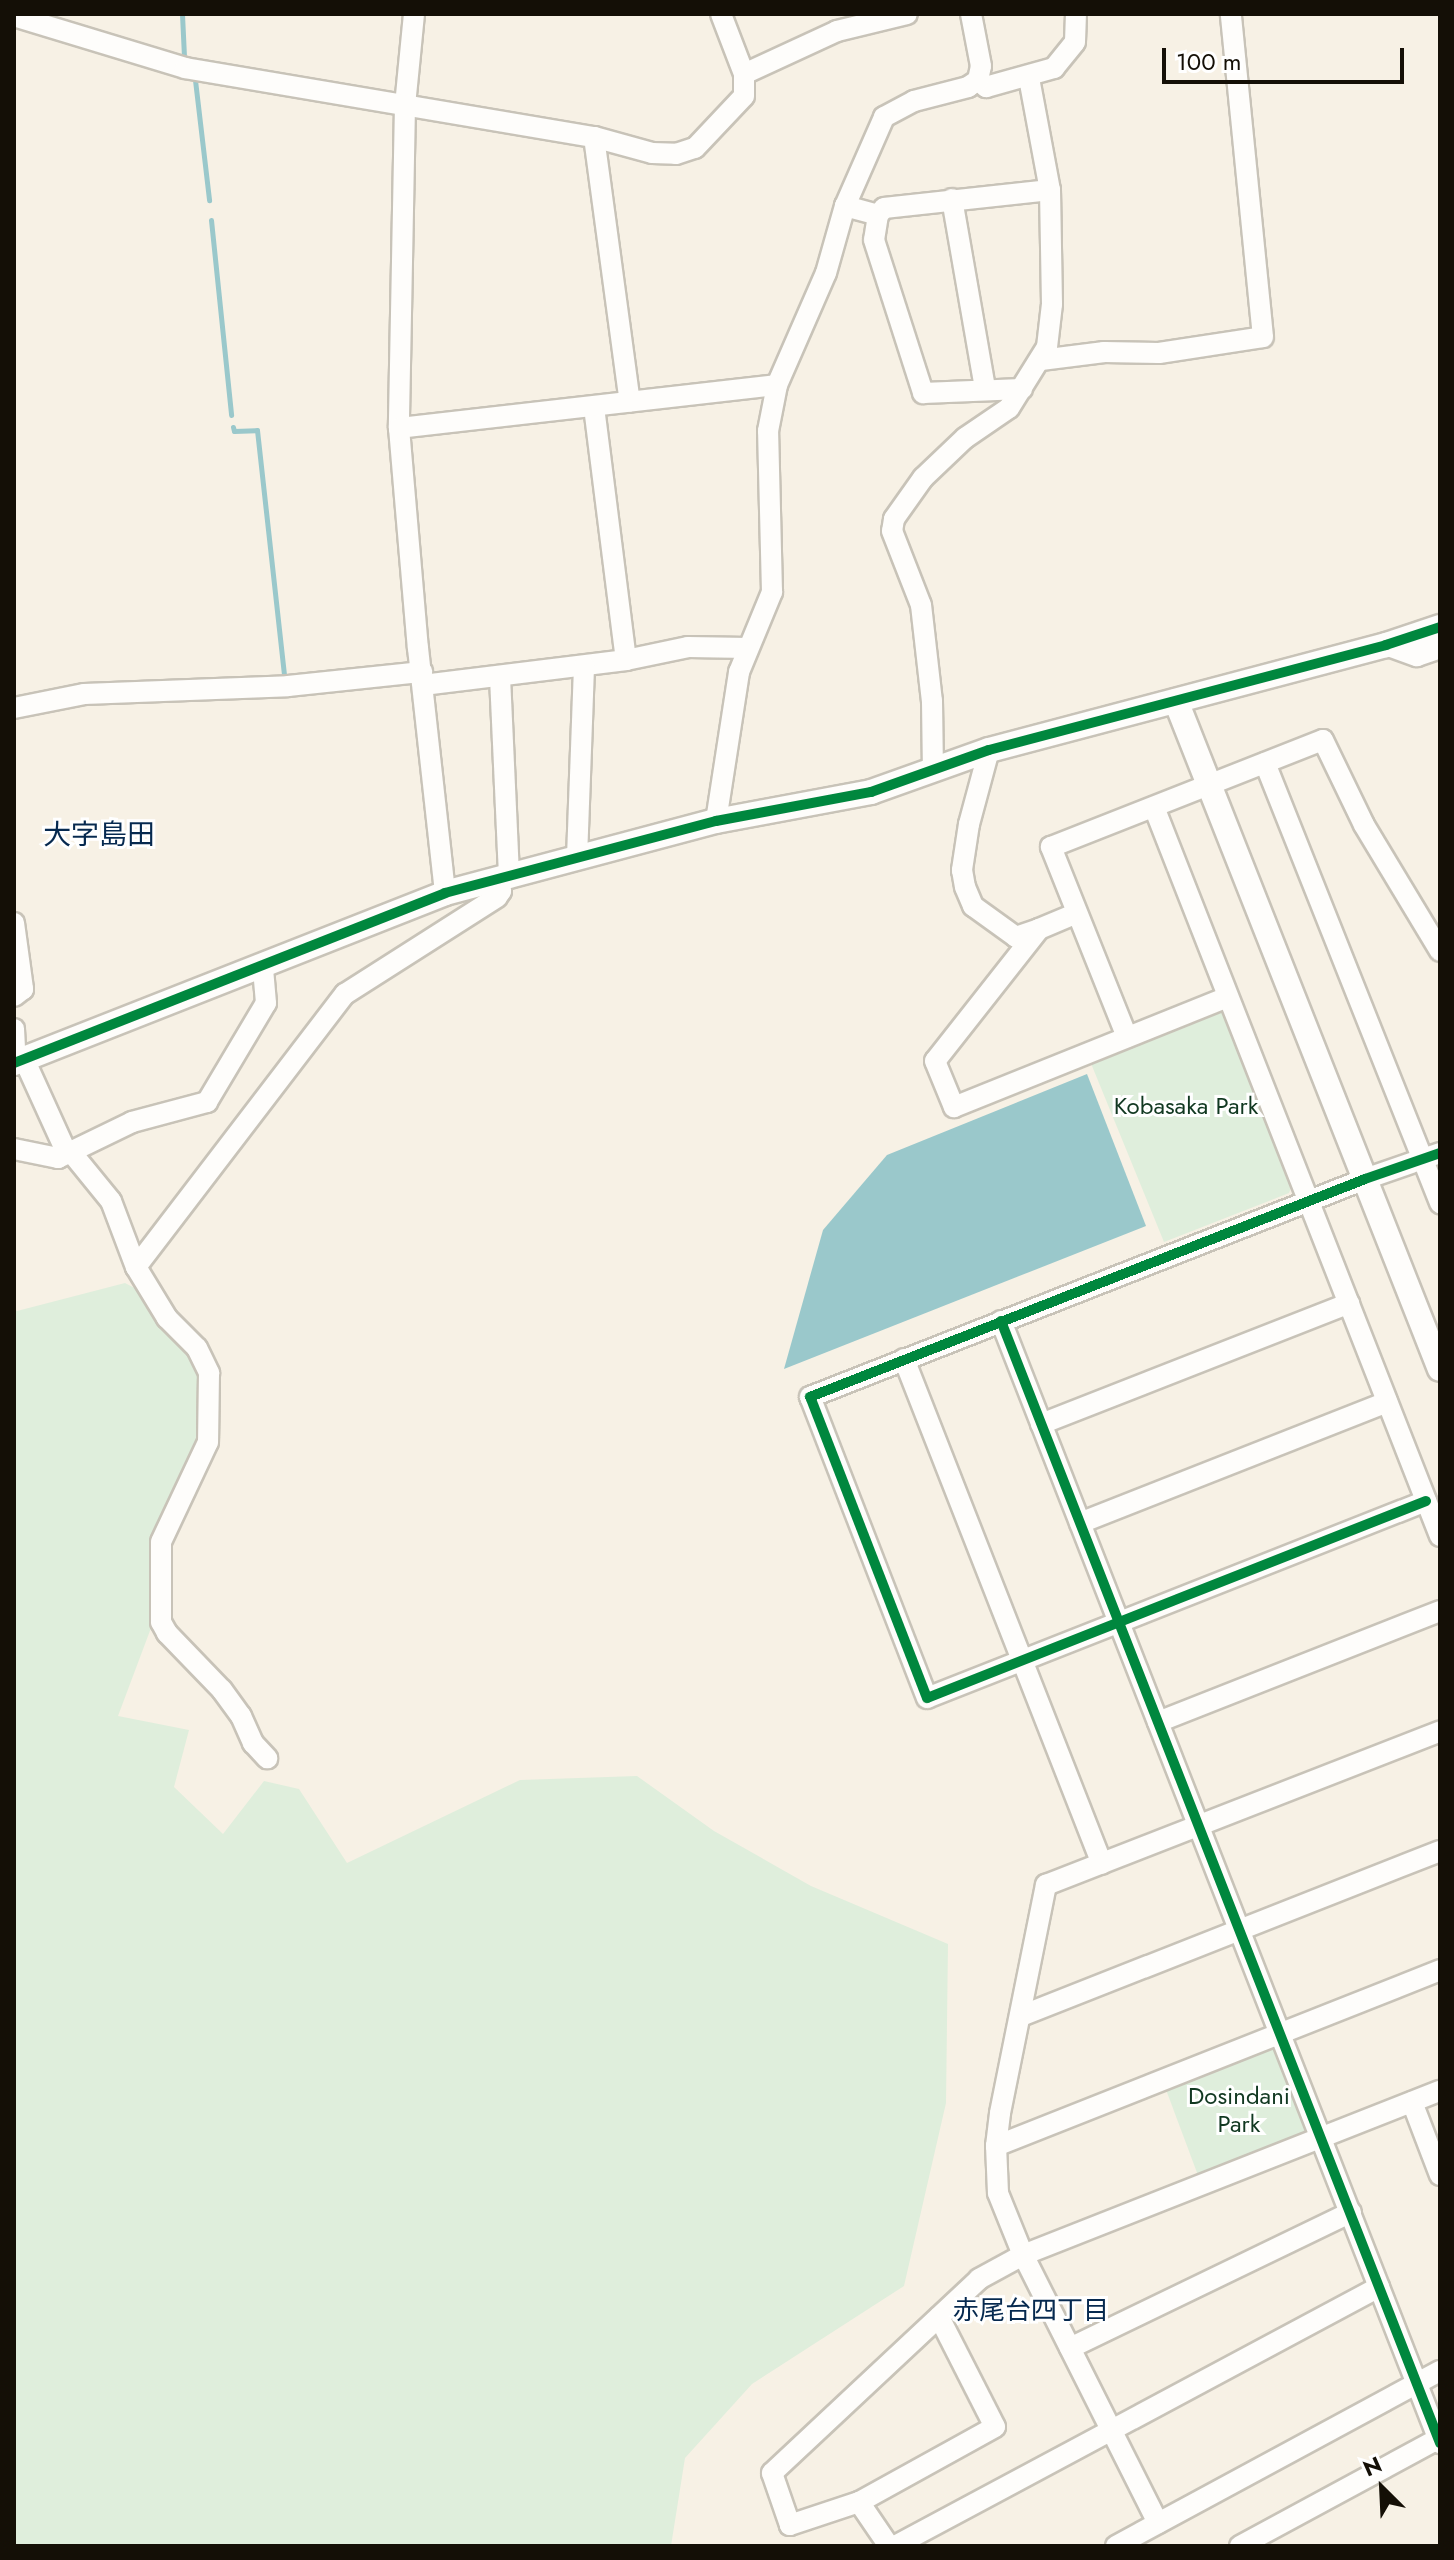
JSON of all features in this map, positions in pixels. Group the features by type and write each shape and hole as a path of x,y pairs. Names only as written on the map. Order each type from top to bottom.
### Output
{"street":[{"path":"414,14 405,105 399,428 445,893"},
{"path":"14,16 185,68 594,137 652,153 676,154 695,148 744,96 744,74 721,14"},
{"path":"744,74 837,31 907,14"},
{"path":"716,821 727,738 748,648 772,592 768,431 777,385 826,273 845,206 884,117 914,101 968,87 978,80 981,66 971,14"},
{"path":"978,80 986,87 1029,78 1062,62 1075,42 1076,14"},
{"path":"1041,360 1104,352 1159,353 1263,337 1231,14"},
{"path":"933,769 932,701 921,605 892,531 894,519 923,478 965,438 1009,408 1047,347 1052,304 1050,190 1029,78"},
{"path":"594,137 630,402"},
{"path":"1022,389 985,388 923,393 874,240 878,215 884,208 1050,190"},
{"path":"952,199 985,388"},
{"path":"845,206 878,215"},
{"path":"399,428 777,385"},
{"path":"594,407 626,660"},
{"path":"18,1061 445,893 504,880 716,821 841,799 989,750 1386,645 1440,627"},
{"path":"1386,645 1417,656 1440,648"},
{"path":"14,708 84,694 500,677 626,660 688,647 748,648"},
{"path":"577,858 584,666"},
{"path":"136,1267 345,994 497,897 501,891 504,880 500,677"},
{"path":"1176,701 1440,1369"},
{"path":"1127,1037 1051,847 1323,740 1364,825 1440,951"},
{"path":"989,750 969,824 962,870 973,906 1016,937 1077,913"},
{"path":"1265,763 1431,1155 1440,1203"},
{"path":"1154,807 1440,1536"},
{"path":"14,923 23,989 14,996"},
{"path":"1039,929 935,1061 954,1107 1228,997"},
{"path":"14,1149 58,1158 132,1122 207,1102 266,1003 263,965"},
{"path":"14,1029 18,1061 69,1153 111,1201 136,1267 167,1318 197,1348 209,1373 208,1442 161,1542 161,1622 167,1633 222,1690 241,1716 253,1743 267,1758"},
{"path":"1426,1501 927,1698 810,1397 1431,1155"},
{"path":"1041,1424 1349,1303"},
{"path":"1001,1321 1440,2440 1240,2546"},
{"path":"904,1359 1102,1864"},
{"path":"1080,1523 1387,1402"},
{"path":"1158,1722 1440,1611"},
{"path":"1158,2523 1023,2255 998,2193 996,2146 1046,1885 1440,1731"},
{"path":"1021,2016 1440,1851"},
{"path":"996,2146 1440,1970"},
{"path":"939,2317 995,2427 859,2502 790,2525 772,2473 979,2279 1023,2255 1440,2091"},
{"path":"1412,2102 1440,2175"},
{"path":"1070,2348 1351,2212"},
{"path":"895,2546 1379,2287"},
{"path":"1116,2546 1440,2371"},
{"path":"859,2502 889,2546"}],"green space":[{"name":"Kobasaka Park","path":"1218,1010 1226,1012 1293,1182 1289,1193 1164,1242 1090,1061"},
{"path":"125,1283 150,1296 189,1344 203,1377 204,1438 180,1482 154,1620 118,1716 189,1730 174,1787 223,1834 264,1781 299,1789 347,1863 520,1780 637,1776 714,1831 811,1886 948,1944 946,2103 904,2286 752,2384 685,2458 671,2546 14,2546 14,1309 17,1311"},
{"name":"Dosindani Park","path":"1271,2045 1277,2048 1310,2130 1306,2136 1199,2178 1165,2087"}],"water":[{"path":"1087,1074 1146,1226 784,1369 823,1230 887,1155"}],"waterway":[{"path":"182,14 184,57"},
{"path":"195,80 209,200"},
{"path":"211,220 231,415"},
{"path":"233,427 234,431 257,430 284,674"}],"cycle path":[{"path":"14,1063 445,893 716,821 871,792 989,750 1386,645 1440,627"},
{"path":"1426,1501 927,1698 810,1397 1365,1179 1440,1153"},
{"path":"1001,1321 1440,2443"}],"district":[{"name":"大字島田","path":"99,835"},
{"name":"赤尾台四丁目","path":"1031,2311"}]}
